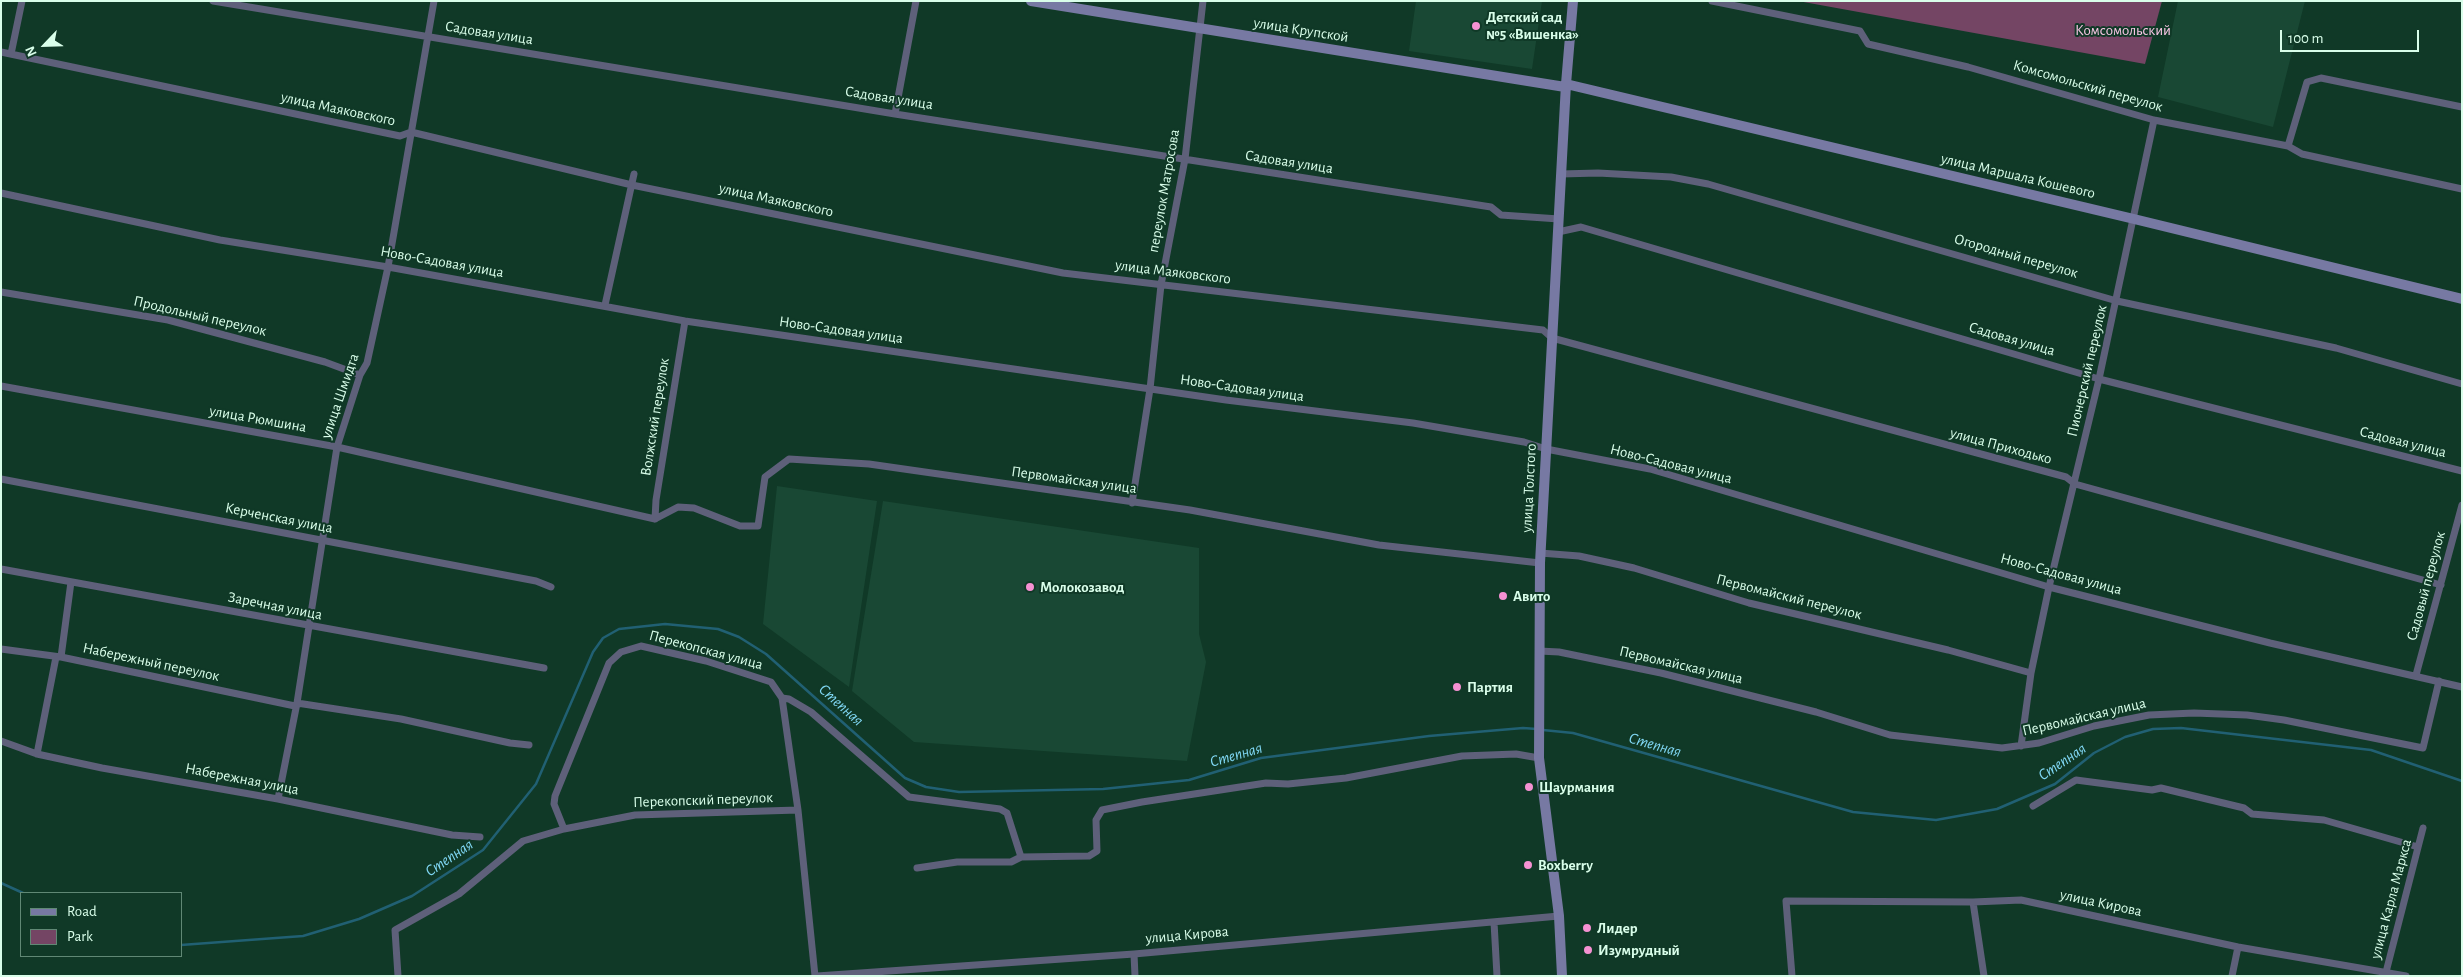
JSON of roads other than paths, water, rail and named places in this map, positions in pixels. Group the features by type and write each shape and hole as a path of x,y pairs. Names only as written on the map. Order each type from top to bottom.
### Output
{"main road":[{"name":"улица Крупской","path":"1031,1 1566,86"},
{"name":"улица Толстого","path":"1562,976 1559,916 1539,754 1540,558 1566,86 1573,1"},
{"name":"улица Маршала Кошевого","path":"1566,86 2134,219 2462,300"}],"street":[{"path":"11,54 22,1"},
{"name":"Садовая улица","path":"213,1 895,114 1491,208 1501,214 1559,218"},
{"name":"улица Шмидта","path":"278,799 296,705 337,447 360,375 367,363 388,266 434,1"},
{"path":"895,114 916,1"},
{"name":"переулок Матросова","path":"1132,503 1150,389 1161,285 1185,159 1203,1"},
{"name":"Комсомольский переулок","path":"1712,1 1860,31 1868,44 1968,67 2154,120 2288,146 2302,154 2462,189"},
{"name":"улица Маяковского","path":"1,52 400,136 410,132 632,185 1064,273 1543,330 1552,338"},
{"path":"2288,146 2307,82 2321,78 2462,107"},
{"name":"Пионерский переулок","path":"2021,746 2031,673 2049,587 2100,379 2154,120"},
{"name":"Огородный переулок","path":"1561,174 1598,172 1662,176 1708,184 2117,301 2336,348 2462,384"},
{"path":"605,305 634,174"},
{"name":"Ново-Садовая улица","path":"1,193 220,240 388,266 685,321 1150,389 1413,424 1524,442 1546,449 1650,469 2049,587 2270,644 2462,686"},
{"name":"Садовая улица","path":"1558,232 1582,227 2100,379 2462,472"},
{"name":"Продольный переулок","path":"1,292 168,320 325,362 360,375"},
{"name":"Волжский переулок","path":"655,519 656,500 685,321"},
{"name":"улица Приходько","path":"1552,338 2066,477 2075,484 2442,585"},
{"name":"улица Рюмшина","path":"1,386 337,447 655,519"},
{"name":"Первомайская улица","path":"655,519 678,507 694,508 740,526 758,526 765,477 789,460 869,464 1190,510 1380,545 1540,558"},
{"name":"Керченская улица","path":"1,479 536,581 551,587"},
{"name":"Садовый переулок","path":"2416,675 2442,585 2462,505"},
{"name":"Первомайский переулок","path":"1540,558 1579,556 1634,568 1749,603 1948,650 2031,673"},
{"name":"Заречная улица","path":"1,568 544,668"},
{"path":"37,754 59,657 71,582"},
{"name":"Перекопская улица","path":"564,829 554,804 555,796 609,663 621,652 641,646 737,670 771,682 782,698"},
{"name":"Набережный переулок","path":"1,649 59,657 296,705 401,719 510,743 529,745"},
{"name":"Первомайская улица","path":"1539,651 1559,652 1661,674 1816,712 1890,735 2002,748 2039,744 2094,726 2149,715 2194,713 2247,715 2284,720 2424,748 2438,681"},
{"path":"816,976 798,810 782,698 790,699 811,712 909,798 1000,809 1007,813 1021,857"},
{"name":"Набережная улица","path":"1,741 37,754 102,768 278,799 452,835 480,837"},
{"path":"917,868 957,862 1011,862 1021,857 1089,856 1097,851 1096,820 1102,810 1142,802 1266,783 1288,784 1346,778 1462,756 1539,754"},
{"path":"2033,806 2076,780 2152,790 2161,788 2244,808 2252,814 2324,820 2418,848"},
{"name":"Перекопский переулок","path":"398,976 395,930 459,894 523,842 564,829 635,815 798,810"},
{"name":"улица Карла Маркса","path":"2386,973 2423,828"},
{"name":"улица Кирова","path":"1792,976 1786,901 1973,902 2021,900 2238,947 2406,976"},
{"path":"1973,902 1984,976"},
{"name":"улица Кирова","path":"816,976 1134,954 1559,916"},
{"path":"1494,922 1497,976"},
{"path":"2232,976 2238,947"},
{"path":"1134,954 1135,976"}],"waterway":[{"name":"Степная","path":"182,945 303,936 359,919 412,896 483,850 536,784 593,652 603,638 619,629 665,624 718,629 739,637 766,654 905,778 926,787 959,792 1103,789 1189,780 1261,758 1429,736 1523,728 1537,729"},
{"name":"Степная","path":"1543,730 1573,733 1853,812 1936,820 1997,809 2055,784 2094,753 2125,737 2153,729 2181,728 2371,750 2462,781"},
{"name":"Степная","path":"1,883 21,892"}],"place":[{"name":"Детский сад №5 «Вишенка»","path":"1476,26"},
{"name":"Молокозавод","path":"1030,587"},
{"name":"Авито","path":"1503,596"},
{"name":"Партия","path":"1457,687"},
{"name":"Шаурмания","path":"1529,787"},
{"name":"Boxberry","path":"1528,865"},
{"name":"Лидер","path":"1587,928"},
{"name":"Изумрудный","path":"1588,950"}],"park label":[{"name":"Комсомольский","path":"2123,30"}]}
